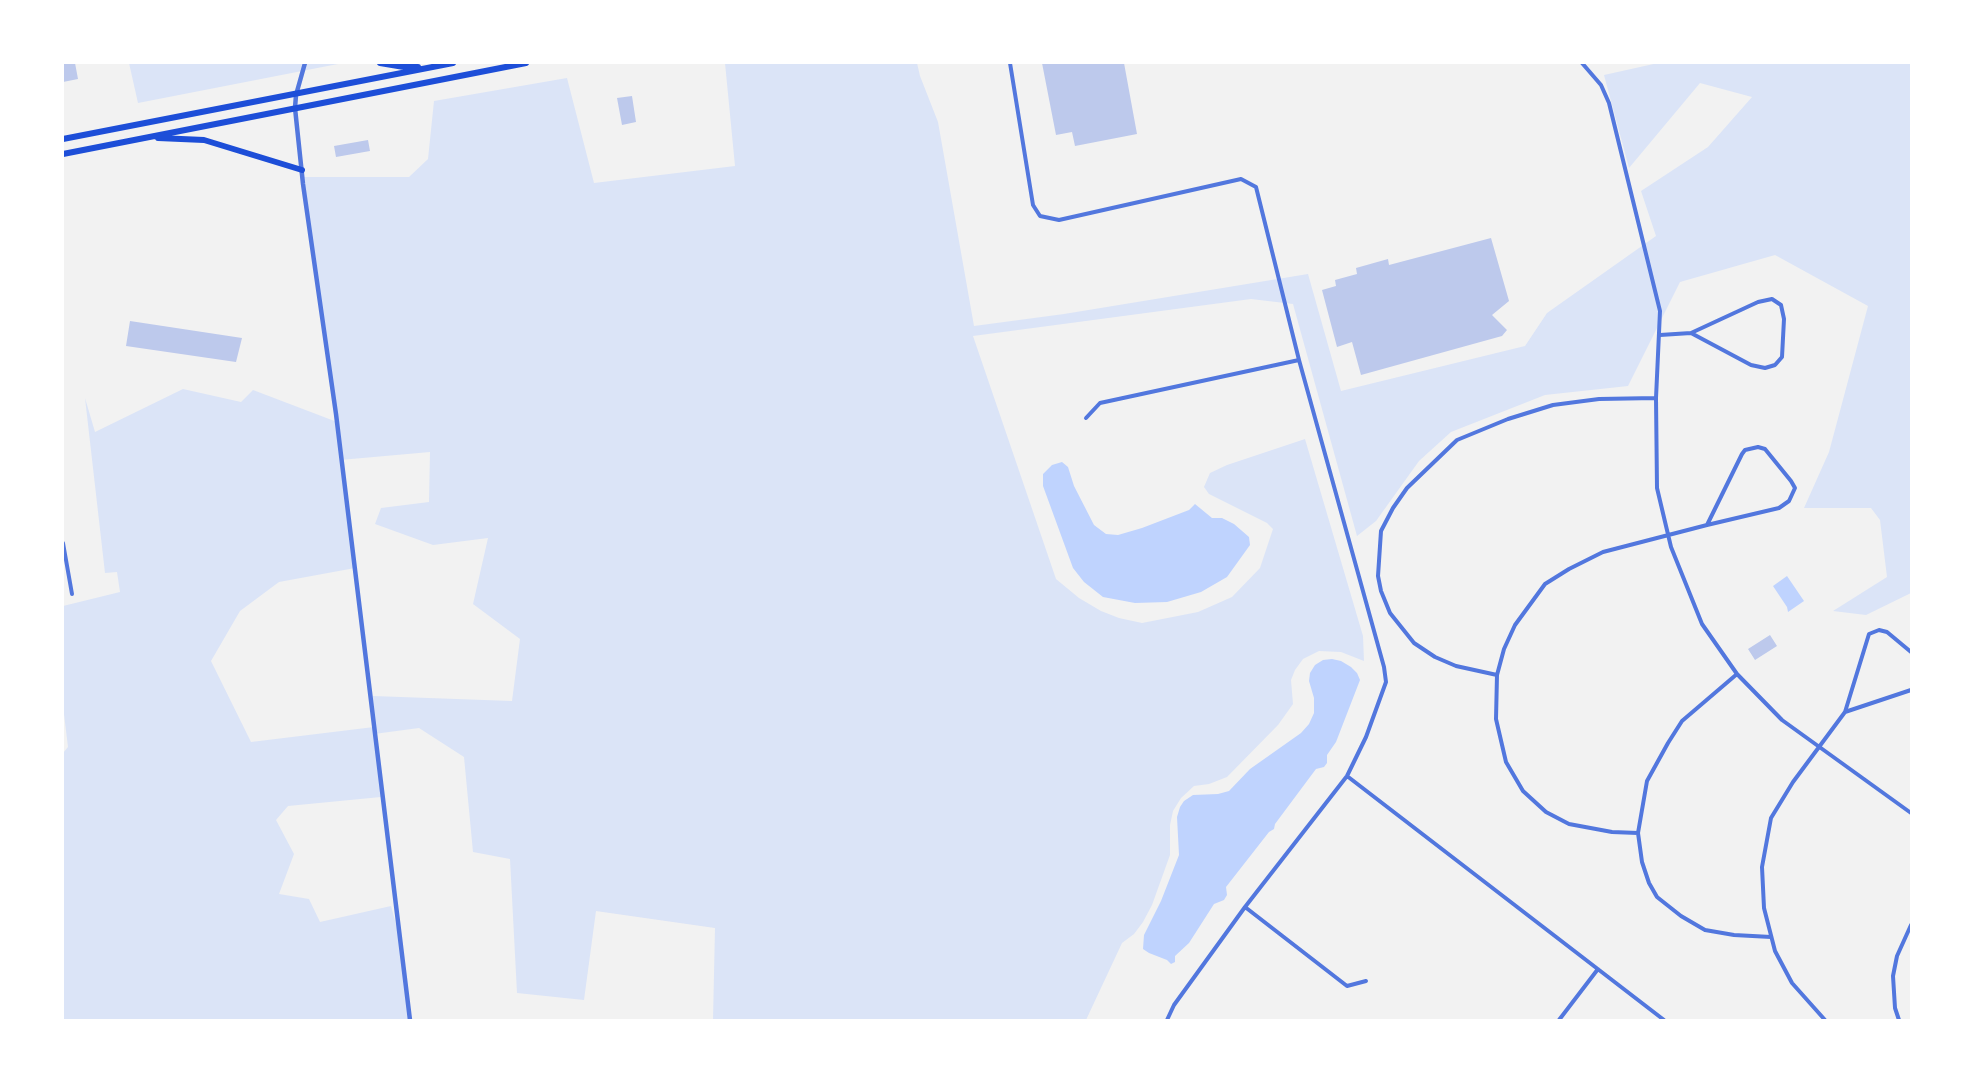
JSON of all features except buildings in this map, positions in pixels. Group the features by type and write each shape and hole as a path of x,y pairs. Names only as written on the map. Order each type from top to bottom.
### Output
{"highway":[{"path":"380,63 404,67 436,66"},
{"path":"63,139 453,63"},
{"path":"63,154 526,63"},
{"path":"146,137 204,140 302,170"}],"street":[{"path":"305,63 296,95 295,108 336,414 410,1020"},
{"path":"1010,63 1033,205 1040,216 1059,220 1241,179 1256,187 1299,360 1385,674 1386,682 1366,737 1347,776 1245,907 1174,1005 1167,1020"},
{"path":"1582,63 1601,85 1609,103 1660,311 1656,398 1657,488 1671,547 1702,624 1737,674 1782,720 1911,813"},
{"path":"1660,335 1691,333 1758,302 1772,299 1781,305 1784,319 1782,357 1775,365 1765,368 1751,365 1691,333"},
{"path":"1086,418 1100,403 1299,360"},
{"path":"1497,675 1456,666 1435,657 1414,643 1390,613 1378,576 1382,531 1393,508 1407,488 1457,440 1508,419 1552,405 1599,399 1656,398"},
{"path":"1638,833 1612,832 1569,824 1546,812 1523,791 1506,762 1496,719 1497,675 1504,649 1515,626 1545,584 1593,556 1779,508 1789,501 1795,488 1765,449 1745,450 1707,525"},
{"path":"63,543 72,594"},
{"path":"1825,1020 1792,983 1771,937 1764,908 1762,867 1772,818 1789,788 1845,712 1869,634 1879,630 1887,632 1911,652"},
{"path":"1737,674 1682,721 1668,743 1647,781 1638,833 1648,883 1657,897 1681,916 1705,930 1734,935 1771,937"},
{"path":"1845,712 1911,690"},
{"path":"1347,776 1664,1020"},
{"path":"1245,907 1347,986 1366,981"},
{"path":"1899,1020 1895,1008 1893,976 1897,956 1911,925"},
{"path":"1559,1020 1598,969"}],"shaded area":[{"path":"129,63 343,63 138,103"},
{"path":"725,63 917,63 938,122 974,326 1064,314 1308,274 1341,391 1525,346 1547,313 1656,236 1641,191 1708,147 1752,97 1700,83 1629,168 1604,75 1658,63 1911,63 1911,593 1866,615 1833,611 1887,577 1880,520 1871,508 1804,508 1829,452 1868,306 1775,255 1680,282 1628,386 1545,395 1451,432 1419,461 1376,521 1357,536 1293,304 1251,299 973,336 1056,579 1079,598 1101,611 1142,623 1198,612 1232,597 1260,568 1273,529 1267,523 1209,494 1204,487 1210,473 1227,465 1305,439 1363,636 1364,661 1341,652 1319,651 1303,659 1291,680 1293,704 1278,725 1227,777 1209,784 1194,786 1181,798 1173,811 1170,825 1170,855 1152,905 1134,934 1122,943 1086,1020 713,1020 715,928 596,911 584,1000 517,993 510,859 473,852 464,757 419,728 374,734 381,797 288,806 276,820 294,854 279,894 309,899 320,922 391,906 400,939 411,1020 63,1020 63,753 68,747 63,706 63,606 120,592 117,572 105,573 85,398 95,432 183,389 241,402 253,390 337,422 304,177 409,177 428,159 434,101 567,78 594,183 735,166","holes":["430,452 429,502 381,508 375,524 433,545 488,538 473,604 520,639 512,701 373,696 374,727 251,742 211,661 240,611 279,582 355,568 340,460"]}],"water":[{"path":"1062,462 1068,467 1074,486 1094,525 1106,534 1118,535 1142,528 1189,510 1195,504 1212,518 1222,518 1234,524 1249,537 1250,545 1227,577 1201,592 1167,602 1135,603 1103,597 1084,582 1073,568 1043,486 1043,474 1052,465"},
{"path":"1787,576 1804,601 1788,612 1773,586"},
{"path":"1332,659 1351,667 1360,680 1336,742 1327,755 1327,763 1324,767 1316,769 1275,824 1274,829 1269,832 1226,887 1227,895 1224,900 1214,904 1189,943 1175,956 1175,962 1171,964 1149,953 1143,949 1144,935 1161,901 1179,855 1177,817 1180,807 1193,795 1229,791 1250,769 1301,733 1309,724 1314,713 1310,673 1315,665 1323,660"}]}
